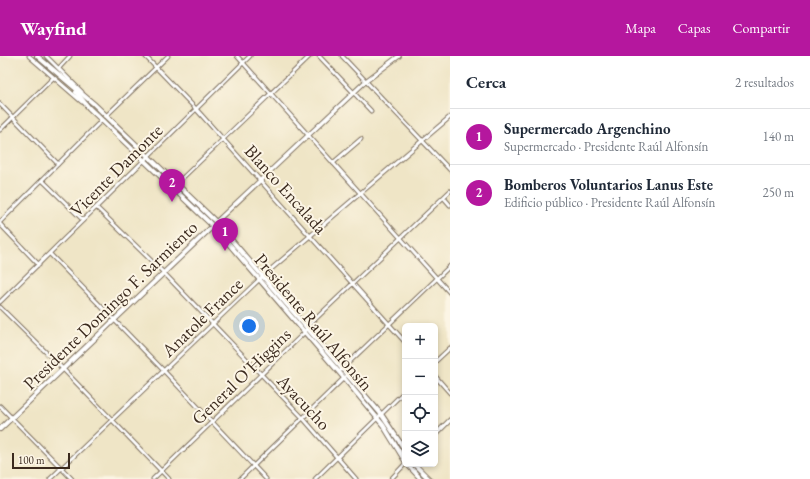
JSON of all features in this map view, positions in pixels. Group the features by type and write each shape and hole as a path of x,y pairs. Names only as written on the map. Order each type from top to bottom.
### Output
{"main road":[{"name":"Presidente Raúl Alfonsín","path":"38,56 94,104 147,159"},
{"name":"Presidente Raúl Alfonsín","path":"68,83 89,108 147,159 215,224 346,376 381,414 402,446"},
{"name":"Presidente Domingo F. Sarmiento","path":"0,429 215,224"},
{"name":"Presidente Raúl Alfonsín","path":"346,376 377,418 402,457"},
{"name":"Presidente Raúl Alfonsín","path":"410,467 421,479"},
{"path":"417,467 429,479"}],"street":[{"name":"Presidente Raúl Alfonsín","path":"29,56 89,108"},
{"name":"Presidente Raúl Alfonsín","path":"46,56 94,104"},
{"path":"59,68 70,56"},
{"name":"Blanco Encalada","path":"145,56 223,138 402,339"},
{"path":"106,116 168,56"},
{"path":"237,56 450,293"},
{"name":"Vicente Damonte","path":"0,302 250,56"},
{"path":"175,185 310,56"},
{"path":"319,56 371,111"},
{"path":"342,56 450,170"},
{"name":"Presidente Domingo F. Sarmiento","path":"215,224 366,81 399,56"},
{"path":"0,130 53,78"},
{"path":"0,104 58,164"},
{"name":"Anatole France","path":"50,479 261,278 450,117"},
{"path":"39,264 0,223 102,120"},
{"path":"333,164 361,139"},
{"path":"42,180 83,220"},
{"name":"General O'Higgins","path":"153,479 353,283 450,191"},
{"path":"444,198 450,205"},
{"name":"Ayacucho","path":"97,208 164,273 261,374 302,417 356,479"},
{"path":"50,254 164,371 266,479"},
{"path":"341,370 450,266"},
{"path":"0,307 63,369 169,479"},
{"path":"438,359 450,348"},
{"path":"240,479 302,417 346,376"},
{"path":"438,379 450,393"},
{"path":"315,479 402,394"},
{"path":"0,406 72,479"},
{"path":"438,432 450,420"},
{"path":"391,479 402,467"}],"place":[{"name":"Bomberos Voluntarios Lanus Este","path":"172,202"},
{"name":"Supermercado Argenchino","path":"225,251"}]}
